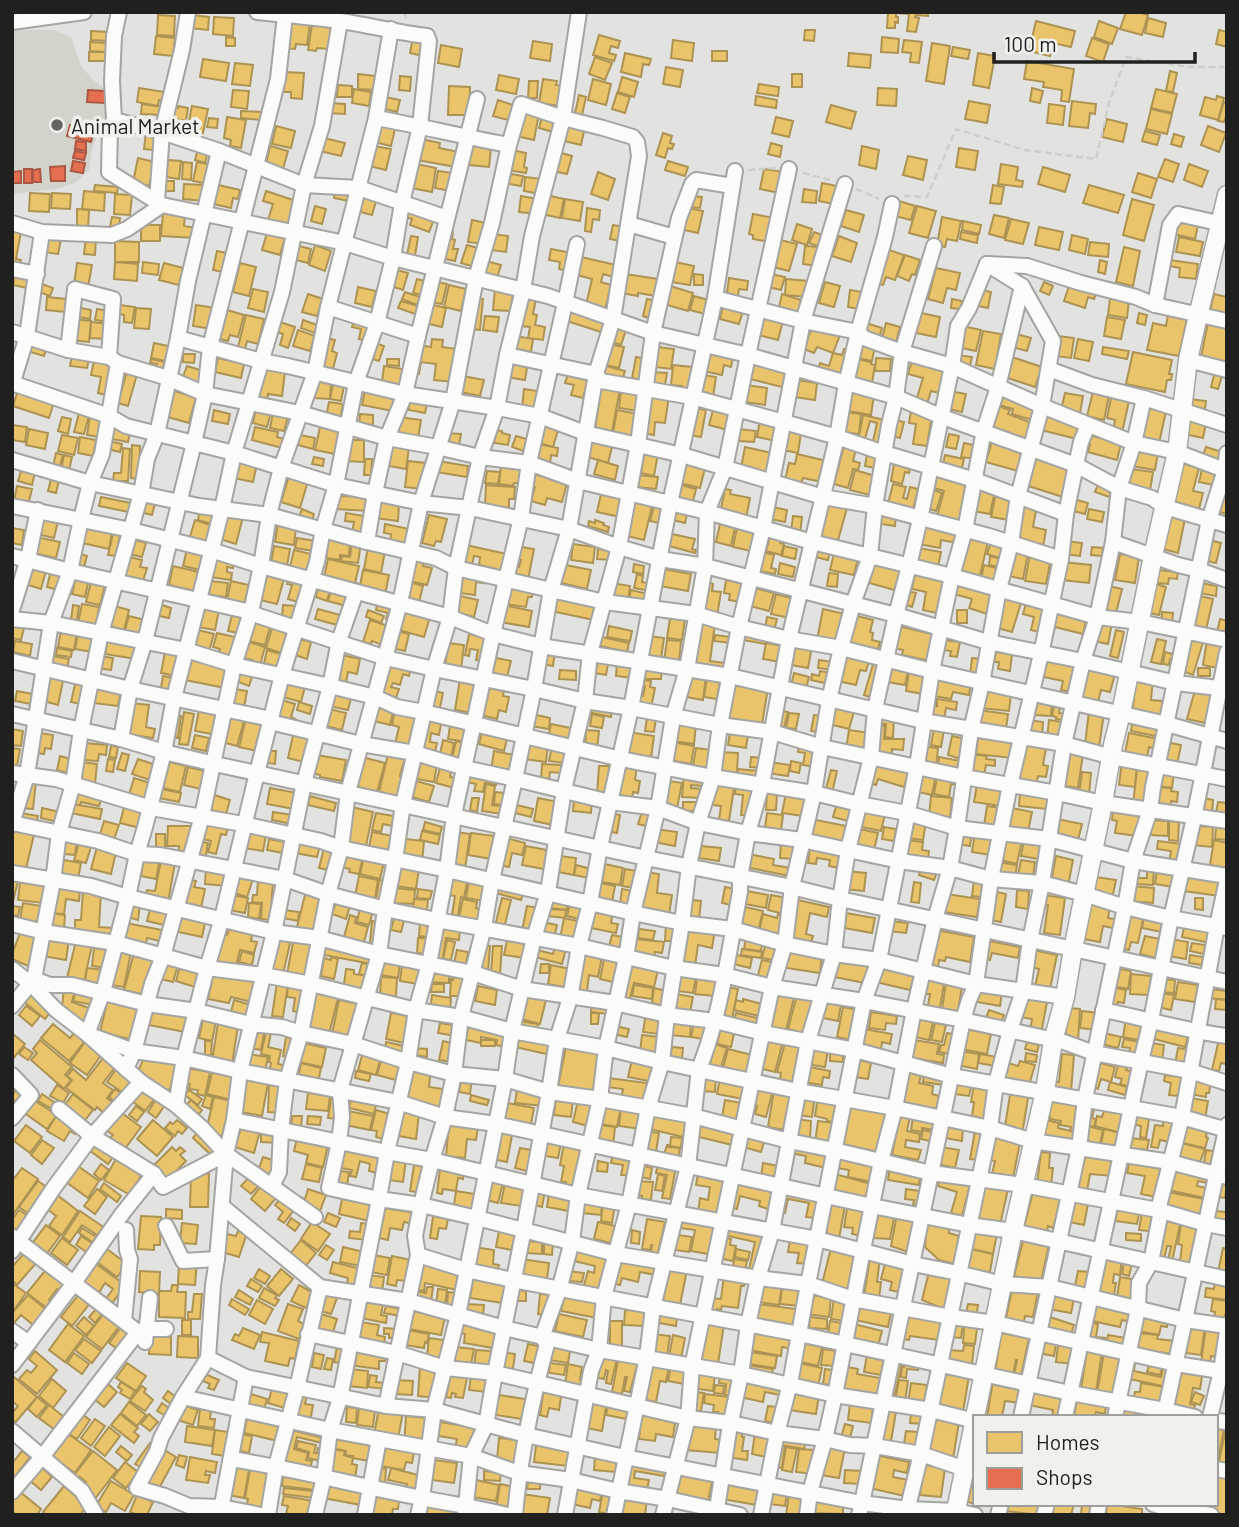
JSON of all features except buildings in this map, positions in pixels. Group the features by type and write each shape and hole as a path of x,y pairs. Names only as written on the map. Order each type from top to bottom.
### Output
{"street":[{"path":"12,22 84,12"},
{"path":"119,12 114,36 114,120 110,128 109,172 159,203 345,243 434,269 548,296 653,333 748,355 896,397 940,416 1076,465 1119,488 1152,498 1165,507 1227,525"},
{"path":"12,222 42,232 111,235 127,229 159,203 162,132 182,50 188,12"},
{"path":"176,1105 184,1058 222,918 243,824 282,675 317,562 336,485 356,383 377,323 393,258 402,203 420,126 429,38 340,21 257,12"},
{"path":"579,12 562,118 533,236 497,408 480,457 456,568 450,617 434,669 403,804 379,954 340,1090 342,1116 329,1188 421,1205 616,1254 808,1284 853,1299 995,1323 1176,1364 1224,1371"},
{"path":"121,739 130,689 145,641 194,443 205,394 210,347 278,79 285,15"},
{"path":"87,1034 103,992 128,897 136,854 151,808 174,698 234,453 282,292 304,185 322,125 340,21"},
{"path":"126,1069 163,956 202,816 234,665 251,612 269,515 281,468 315,372 328,307 376,118 391,29"},
{"path":"367,542 374,493 387,438 405,394 477,99"},
{"path":"272,1186 279,1172 287,1080 301,1033 328,894 341,848 348,792 400,603 421,503 453,401 476,278 521,104 562,118 633,136 637,142 639,156 612,319 596,374 569,529 551,590 516,779 492,880 484,928 461,1017 445,1117 421,1205 415,1236 418,1255 386,1406"},
{"path":"376,118 509,145"},
{"path":"114,120 219,151 304,185 359,188 447,219"},
{"path":"12,1006 32,981 44,932 54,881 59,833 73,784 80,730 101,634 141,494 147,459 158,434 188,281 219,151"},
{"path":"542,1337 559,1290 572,1241 578,1195 600,1099 606,1048 633,913 658,808 673,717 687,669 705,566 707,512 725,468 789,169"},
{"path":"466,1510 471,1456 486,1425 557,1040 570,998 600,847 621,759 670,503 715,298 735,171"},
{"path":"418,1515 434,1410 458,1315 512,1031 548,892 564,790 585,701 590,653 619,547 638,444 653,333 674,237 682,209 696,180 732,187"},
{"path":"565,1515 591,1371 598,1350 604,1297 629,1203 648,1108 662,1062 689,866 698,823 713,777 739,627 763,528 803,321 845,184"},
{"path":"976,1415 1032,1141 1045,1091 1053,1041 1065,997 1153,556 1177,453 1188,360 1198,313 1224,224 1227,195"},
{"path":"614,1515 647,1357 653,1307 688,1166 699,1069 715,1021 740,892 748,833 762,784 789,639 837,437 858,331 892,204"},
{"path":"1156,305 1170,225 1175,216 1178,214 1224,224"},
{"path":"629,224 674,237"},
{"path":"42,232 27,337 12,384 108,416 126,426 234,453 336,485 421,503 470,508 521,518 569,529 660,559 705,566 988,642 1175,683 1223,688"},
{"path":"315,1515 387,1152 408,1062 416,1010 429,964 447,870 454,815 505,579 521,518 529,463 577,244"},
{"path":"663,1515 688,1418 692,1367 772,987 785,944 792,887 814,793 841,648 870,556 875,506 902,352 934,246"},
{"path":"988,264 1027,265 1156,305 1227,321"},
{"path":"807,1515 810,1492 835,1395 914,1010 950,868 971,730 988,642 1011,543 1018,496 1049,369 1053,341 1022,286 988,264"},
{"path":"717,1512 748,1325 772,1231 808,1041 834,954 848,850 871,757 875,709 895,615 920,519 958,326 988,264"},
{"path":"12,269 37,274"},
{"path":"761,1515 777,1433 790,1384 864,1001 879,960 952,576 965,530 984,430 998,387 1022,286"},
{"path":"68,350 75,289 113,299 114,360 102,454 80,519 70,571 51,623 36,720 19,774 12,824 98,841 136,854 160,855 285,879 328,894 437,920 579,946 772,987 914,1010 1010,1030 1064,1042 1094,1053 1190,1071 1227,1083"},
{"path":"715,298 758,311 858,331 864,338 952,366 1134,443 1177,453 1226,471"},
{"path":"328,307 418,336"},
{"path":"12,332 68,350 114,360 169,378 205,394 300,413 387,438 480,457 529,463 578,481 952,576 1097,617 1140,622 1227,640"},
{"path":"178,338 261,361 405,394 540,416 585,432 682,455 823,497 875,506 1061,558"},
{"path":"507,355 596,374 601,381 692,397 837,437 975,480 1066,514"},
{"path":"1188,360 1227,370"},
{"path":"1049,369 1092,386 1144,398 1227,425"},
{"path":"907,1512 951,1317 990,1128 996,1083 1023,990 1064,744 1083,661 1097,617 1113,542 1119,488 1134,443 1144,398"},
{"path":"861,1509 963,1020 976,984 991,879 1061,558 1076,465 1088,425"},
{"path":"1021,1415 1079,1148 1085,1099 1133,861 1150,810 1209,520 1226,471 1227,453"},
{"path":"12,460 90,483 141,494 269,515 436,558 456,568 551,590 605,602 696,614 789,639 841,648 982,683 1121,713 1227,741"},
{"path":"12,506 170,539 450,617 493,634 541,646 730,676 923,721 1064,744 1112,757 1227,779"},
{"path":"12,610 28,559 38,510"},
{"path":"1113,542 1227,580"},
{"path":"12,556 251,612 386,658 434,669 585,701 772,732 822,747 964,778 1194,818 1227,821"},
{"path":"261,1515 189,1506 137,1488 183,1397 208,1358 212,1284 223,1208 226,1154 234,1120 240,1071 274,932 304,783 339,641 356,592"},
{"path":"12,619 51,623 186,650 234,665 375,697 397,707 621,759 814,793 907,813 957,828 1049,839 1133,861 1227,878 1222,927 1208,978 1181,1116 1158,1210 1160,1216 1151,1262 1139,1283 1138,1309 1115,1415"},
{"path":"1065,1415 1210,737 1223,688 1227,652"},
{"path":"12,661 266,718 270,722 361,744 415,753 465,768 610,802 658,808 698,823 950,868 991,879 1042,883 1125,907 1222,927"},
{"path":"12,714 215,764 1227,982"},
{"path":"19,774 56,779 151,808 243,824 633,913 682,923 733,929 785,944 879,960 976,984 1065,997"},
{"path":"12,873 92,886 274,932 319,938 379,954 473,973 522,989 715,1021 855,1050 952,1076 1181,1116 1226,1128 1222,1175 1206,1224 1165,1413 799,1334 559,1290 418,1255"},
{"path":"12,924 44,932 116,943 207,968 311,984 512,1031 990,1128 1032,1141 1170,1162 1222,1175"},
{"path":"12,969 32,981 72,985 147,1004 197,1011 250,1024 282,1027 354,1044 454,1074 505,1079 549,1092 693,1116 931,1174 1023,1185 1158,1210 1227,1228"},
{"path":"32,981 56,1010 141,1082 176,1105 226,1154 316,1217"},
{"path":"1103,1010 1227,1036"},
{"path":"87,1034 134,1051 184,1058 398,1102 445,1117 496,1124 872,1206 1013,1231 1227,1279"},
{"path":"12,1075 31,1095 12,1118"},
{"path":"141,1082 93,1136 15,1243 75,1283 143,1334 166,1329"},
{"path":"60,1109 93,1136 154,1174 163,1187 226,1154"},
{"path":"234,1120 432,1160 578,1195 817,1239 1003,1284 1050,1287 1227,1329 1224,1371 1211,1415"},
{"path":"12,1365 75,1283 122,1213 154,1174"},
{"path":"223,1208 320,1287 408,1301 504,1328 598,1350 741,1374 835,1395 973,1419"},
{"path":"166,1226 183,1261 217,1259"},
{"path":"124,1321 130,1259 126,1230"},
{"path":"268,1515 276,1466 320,1287"},
{"path":"12,1492 143,1334 150,1298"},
{"path":"12,1331 29,1343"},
{"path":"309,1334 397,1353 445,1368 495,1373 688,1418 922,1454 970,1469"},
{"path":"515,1515 519,1472 547,1343 542,1337"},
{"path":"208,1358 246,1377 340,1398 386,1406 434,1410 526,1436 810,1492 861,1509 975,1515"},
{"path":"220,1511 246,1377"},
{"path":"183,1397 330,1430 471,1456 519,1472 740,1515"},
{"path":"12,1432 82,1491 96,1515"},
{"path":"955,1513 970,1469 973,1439"},
{"path":"365,1515 379,1440"},
{"path":"231,1459 276,1466 466,1510 507,1515"},
{"path":"1159,1506 1211,1515"}],"path":[{"path":"735,171 769,167 789,169 845,184 892,204 896,196 927,197 956,129 1025,150 1096,159 1109,103 1126,57 1188,67 1227,67"}],"shaded area":[{"name":"Animal Market","path":"55,30 71,37 81,66 93,80 106,89 110,102 92,149 89,170 75,183 57,189 12,194 12,31"}],"place":[{"name":"Animal Market","path":"57,125"}]}
